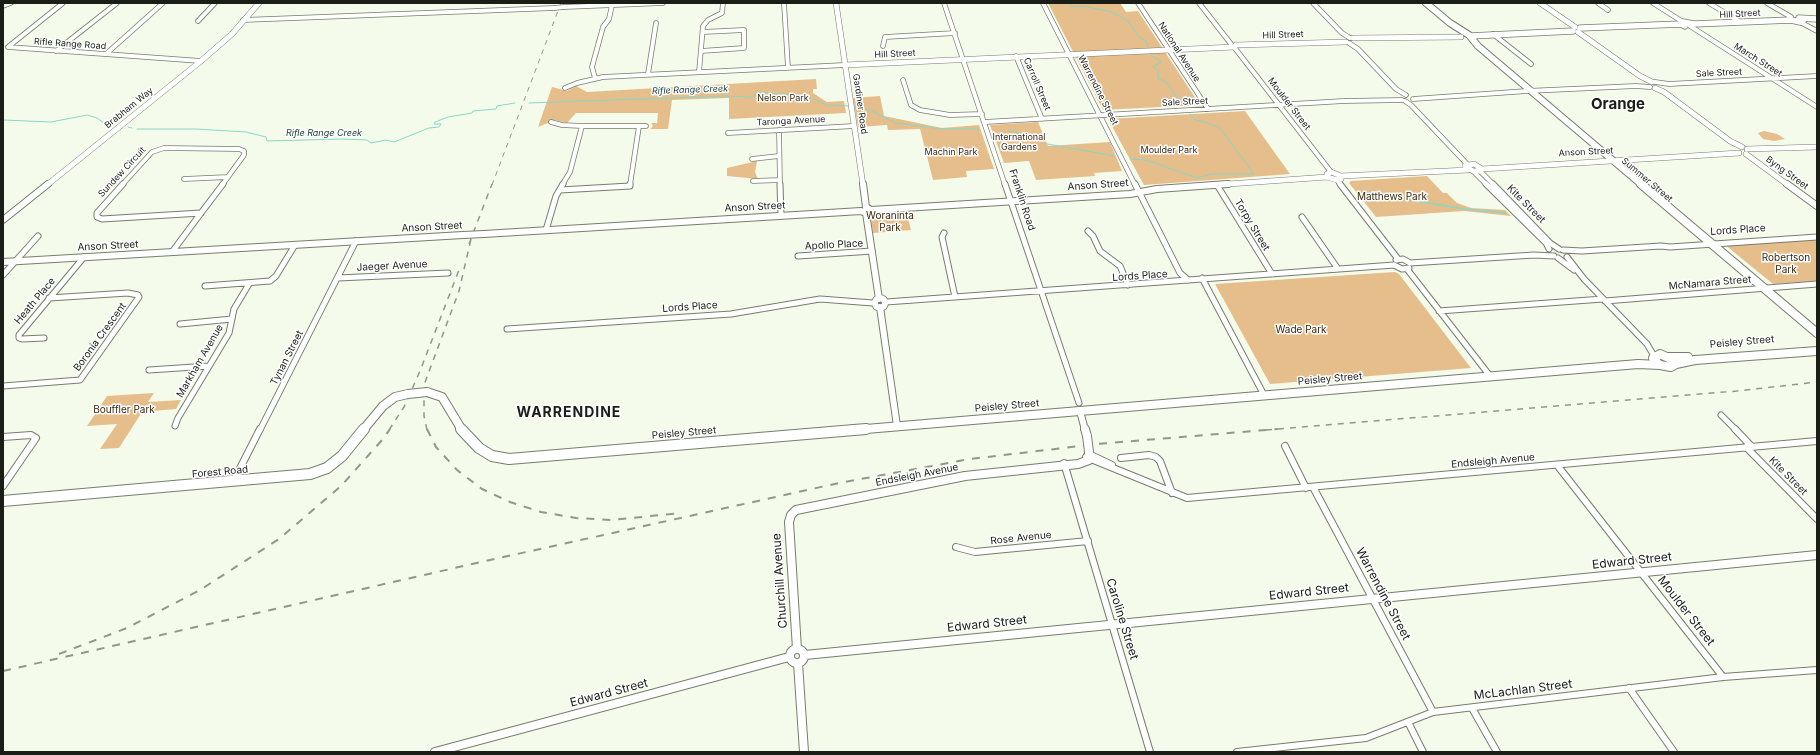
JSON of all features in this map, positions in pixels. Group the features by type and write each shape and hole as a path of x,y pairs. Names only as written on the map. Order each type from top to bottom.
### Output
{"highway":[{"name":"Summer Street","path":"1426,3 1708,242 1817,338"},
{"name":"Summer Street","path":"1761,288 1817,333"}],"main road":[{"name":"Hill Street","path":"1682,23 1690,25 1791,18 1801,20"},
{"path":"1801,20 1817,18"},
{"path":"1464,35 1682,23"},
{"name":"Peisley Street","path":"1638,364 1654,357 1817,347"},
{"name":"Peisley Street","path":"408,394 427,392 437,394 442,397 459,427 479,448 492,456 501,458 898,426 1080,407 1264,395 1638,364 1671,367 1676,364 1695,360 1817,351"},
{"path":"1666,356 1676,364"},
{"path":"1654,357 1660,365"},
{"name":"Forest Road","path":"3,501 303,476 326,468 342,456 383,406 395,397 408,394"}],"street":[{"path":"3,6 11,3"},
{"name":"Rifle Range Road","path":"63,3 8,47 201,61"},
{"path":"56,51 117,3"},
{"path":"106,54 162,3"},
{"path":"142,22 147,22 167,3"},
{"path":"198,21 215,3"},
{"name":"Brabham Way","path":"3,220 201,61 232,34 259,3"},
{"path":"244,20 564,8 597,4 612,5 663,3"},
{"path":"699,72 703,26 706,22 722,13 723,3"},
{"path":"784,3 788,68"},
{"name":"Gardiner Road","path":"836,3 898,426"},
{"name":"Franklin Road","path":"944,3 1012,201 1080,407 1087,436 1088,456"},
{"name":"Warrendine Street","path":"1043,3 1180,273 1188,280"},
{"name":"National Avenue","path":"1138,3 1208,109"},
{"name":"Moulder Street","path":"1199,3 1278,105 1329,175"},
{"name":"Kite Street","path":"1313,3 1342,32 1354,40 1358,49"},
{"name":"Byng Street","path":"1540,3 1817,205"},
{"path":"1598,3 1608,10"},
{"path":"1653,3 1682,23"},
{"path":"1709,3 1740,22"},
{"path":"1767,3 1791,18"},
{"path":"595,78 592,67 603,27 609,19 612,5"},
{"path":"1801,20 1817,31"},
{"path":"648,74 656,23"},
{"name":"March Street","path":"1690,25 1817,107"},
{"path":"701,51 744,48 744,30 703,32"},
{"name":"Kite Street","path":"1342,32 1345,41 1358,49 1396,89 1401,98 1426,120 1468,168 1546,243 1549,250 1556,257"},
{"path":"883,46 884,37 955,33"},
{"path":"1493,34 1531,64"},
{"path":"1354,40 1464,35"},
{"name":"Hill Street","path":"565,88 595,78 648,74 1354,40"},
{"name":"Carroll Street","path":"1016,56 1042,119"},
{"name":"Sale Street","path":"1401,98 1408,95 1491,93 1817,76"},
{"path":"903,80 911,105 920,110 950,115 982,114"},
{"name":"Kite Street","path":"1396,89 1408,95 1413,100 1415,105 1479,168 1550,243 1561,249 1568,256"},
{"name":"Sale Street","path":"985,122 1401,98 1413,100 1491,93"},
{"path":"551,122 562,125 582,126 646,126"},
{"path":"546,230 556,196 570,172 582,126"},
{"path":"560,190 630,186 639,126"},
{"name":"Taronga Avenue","path":"728,133 854,126"},
{"path":"779,130 781,216"},
{"name":"Sundew Circuit","path":"172,252 228,177 244,155 245,153 242,150 182,147 156,150 149,154 96,215 102,219 201,213"},
{"name":"Anson Street","path":"1479,168 1817,147"},
{"path":"752,159 779,156"},
{"path":"1468,168 1479,168"},
{"path":"1329,175 1339,178 1479,168"},
{"name":"Anson Street","path":"3,262 356,242 1130,194 1138,189 1150,190 1329,175"},
{"path":"184,179 228,177"},
{"path":"1339,178 1398,259 1410,263 1534,255 1556,257 1584,279 1647,344 1666,356"},
{"path":"753,181 780,180"},
{"name":"Torpy Street","path":"1217,185 1272,274"},
{"path":"1302,217 1338,269"},
{"path":"1088,231 1093,236 1100,251 1120,266 1128,286"},
{"path":"944,233 942,237 955,298"},
{"name":"Lords Place","path":"1549,250 1561,249 1582,251 1661,246 1670,247 1708,242 1817,233"},
{"path":"3,275 38,236"},
{"name":"Lords Place","path":"1708,242 1817,237"},
{"name":"Tynan Street","path":"233,482 356,242"},
{"path":"205,286 249,284 265,282 273,279 295,245"},
{"path":"1534,255 1549,250"},
{"name":"Apollo Place","path":"798,256 872,251"},
{"name":"Lords Place","path":"1556,257 1568,256 1582,251"},
{"path":"1568,256 1584,279"},
{"name":"Heath Place","path":"44,338 22,339 19,338 19,335 84,257"},
{"path":"1398,259 1394,261 1394,265 1407,269 1490,376"},
{"path":"1407,269 1411,267 1410,263"},
{"name":"Lords Place","path":"507,329 731,314 820,299 879,302 955,298 1128,286 1202,278 1394,265"},
{"name":"Jaeger Avenue","path":"338,278 448,272"},
{"path":"1202,278 1264,395"},
{"name":"Markham Avenue","path":"175,426 178,418 229,333 236,306 249,284"},
{"name":"McNamara Street","path":"1439,311 1817,284"},
{"name":"Boronia Crescent","path":"3,386 80,380 139,297 138,295 128,293 49,298"},
{"path":"180,324 232,320"},
{"path":"1647,344 1654,357"},
{"path":"149,370 209,366"},
{"name":"Kite Street","path":"1721,415 1817,520"},
{"path":"3,437 31,435 36,438 3,486"},
{"name":"Endsleigh Avenue","path":"794,512 815,506 965,476 1046,466 1064,463 1088,456 1172,493 1187,498 1817,441"},
{"name":"Warrendine Street","path":"1286,446 1372,599 1433,712"},
{"path":"1121,458 1149,455 1156,457 1160,461 1172,493"},
{"name":"Endsleigh Avenue","path":"1064,463 1078,464 1088,456"},
{"name":"Caroline Street","path":"1064,463 1150,752"},
{"name":"Caroline Street","path":"1073,492 1070,472 1078,464"},
{"name":"Moulder Street","path":"1557,465 1724,677"},
{"name":"Churchill Avenue","path":"794,512 789,522 801,652"},
{"name":"Rose Avenue","path":"956,547 975,552 1088,541"},
{"name":"Edward Street","path":"801,652 1113,625 1817,556"},
{"path":"801,652 802,661 798,663 791,661 789,657 790,653 801,652"},
{"name":"Edward Street","path":"435,752 789,657"},
{"path":"798,663 804,752"},
{"name":"McLachlan Street","path":"1237,752 1366,738 1433,712 1724,677 1817,670"},
{"path":"1629,688 1674,752"},
{"path":"1472,708 1497,752"},
{"path":"1408,722 1423,752"}],"green space":[{"path":"1048,3 1120,3 1126,12 1138,11 1200,105 1103,110"},
{"name":"Nelson Park","path":"816,79 817,89 813,89 813,93 827,102 844,101 846,113 729,119 729,98 672,100 668,129 650,129 653,126 651,123 657,123 658,113 576,113 567,123 555,120 538,127 552,87 567,91 576,86 587,92"},
{"name":"Machin Park","path":"880,96 884,116 942,128 979,125 994,169 966,171 967,177 933,180 920,129 888,130 887,125 858,127 853,98"},
{"name":"Moulder Park","path":"1245,111 1290,174 1144,185 1108,119"},
{"name":"International Gardens","path":"1038,122 1048,146 1110,142 1122,171 1094,173 1095,176 1036,180 1029,161 1004,163 990,125"},
{"path":"1764,131 1777,134 1785,139 1774,141 1763,139 1758,133"},
{"path":"757,161 755,172 758,179 727,176 727,168"},
{"name":"Matthews Park","path":"1427,176 1443,193 1447,193 1457,203 1471,208 1505,210 1511,216 1464,211 1376,217 1349,183 1351,181"},
{"name":"Woraninta Park","path":"906,210 911,230 873,233 870,212"},
{"name":"Robertson Park","path":"1817,238 1817,281 1773,284 1724,244"},
{"name":"Wade Park","path":"1395,272 1399,274 1471,368 1270,384 1215,284"},
{"name":"Bouffler Park","path":"154,393 148,402 181,400 176,409 142,412 119,448 100,449 117,424 87,426 107,396"}],"waterway":[{"path":"1071,3 1070,5 1072,7 1083,6 1112,12 1128,21 1138,36 1146,41 1148,49"},
{"path":"1149,53 1161,62 1153,67 1158,70 1158,79 1165,81 1184,106"},
{"name":"Rifle Range Creek","path":"529,103 725,96 753,97 757,92 806,96 827,105 848,106"},
{"name":"Rifle Range Creek","path":"137,129 196,129 246,132 266,137 267,141 342,139 367,140 371,143 386,140 394,142 429,128 439,127 441,124 434,124 435,122 448,117 472,113 473,111 496,109 497,106 515,103"},
{"name":"Rifle Range Creek","path":"854,107 868,109 896,123 942,129 978,129"},
{"path":"1190,114 1194,119 1219,127 1254,174"},
{"name":"Rifle Range Creek","path":"3,120 51,122 87,115 97,118 108,126"},
{"name":"Rifle Range Creek","path":"128,127 132,128"},
{"name":"Rifle Range Creek","path":"1009,131 1038,136 1047,144 1115,156"},
{"name":"Rifle Range Creek","path":"1130,159 1146,160 1197,178 1212,174 1253,174"},
{"path":"1364,192 1464,209 1506,213"}],"railway":[{"path":"492,185 561,3"},
{"path":"469,244 492,184"},
{"path":"427,430 424,416 424,385 459,291 471,239"},
{"path":"389,430 404,407 420,371 459,270"},
{"path":"1266,430 1737,391 1817,382"},
{"path":"59,654 127,628 200,590 279,539 341,486 383,439 390,429"},
{"path":"427,429 436,447 457,470 482,489 510,502 541,512 576,518 611,520 681,513"},
{"path":"3,671 481,562 839,483 970,459 1097,444 1278,429"}],"district":[{"name":"Orange","path":"1618,104"},
{"name":"WARRENDINE","path":"569,413"}]}
